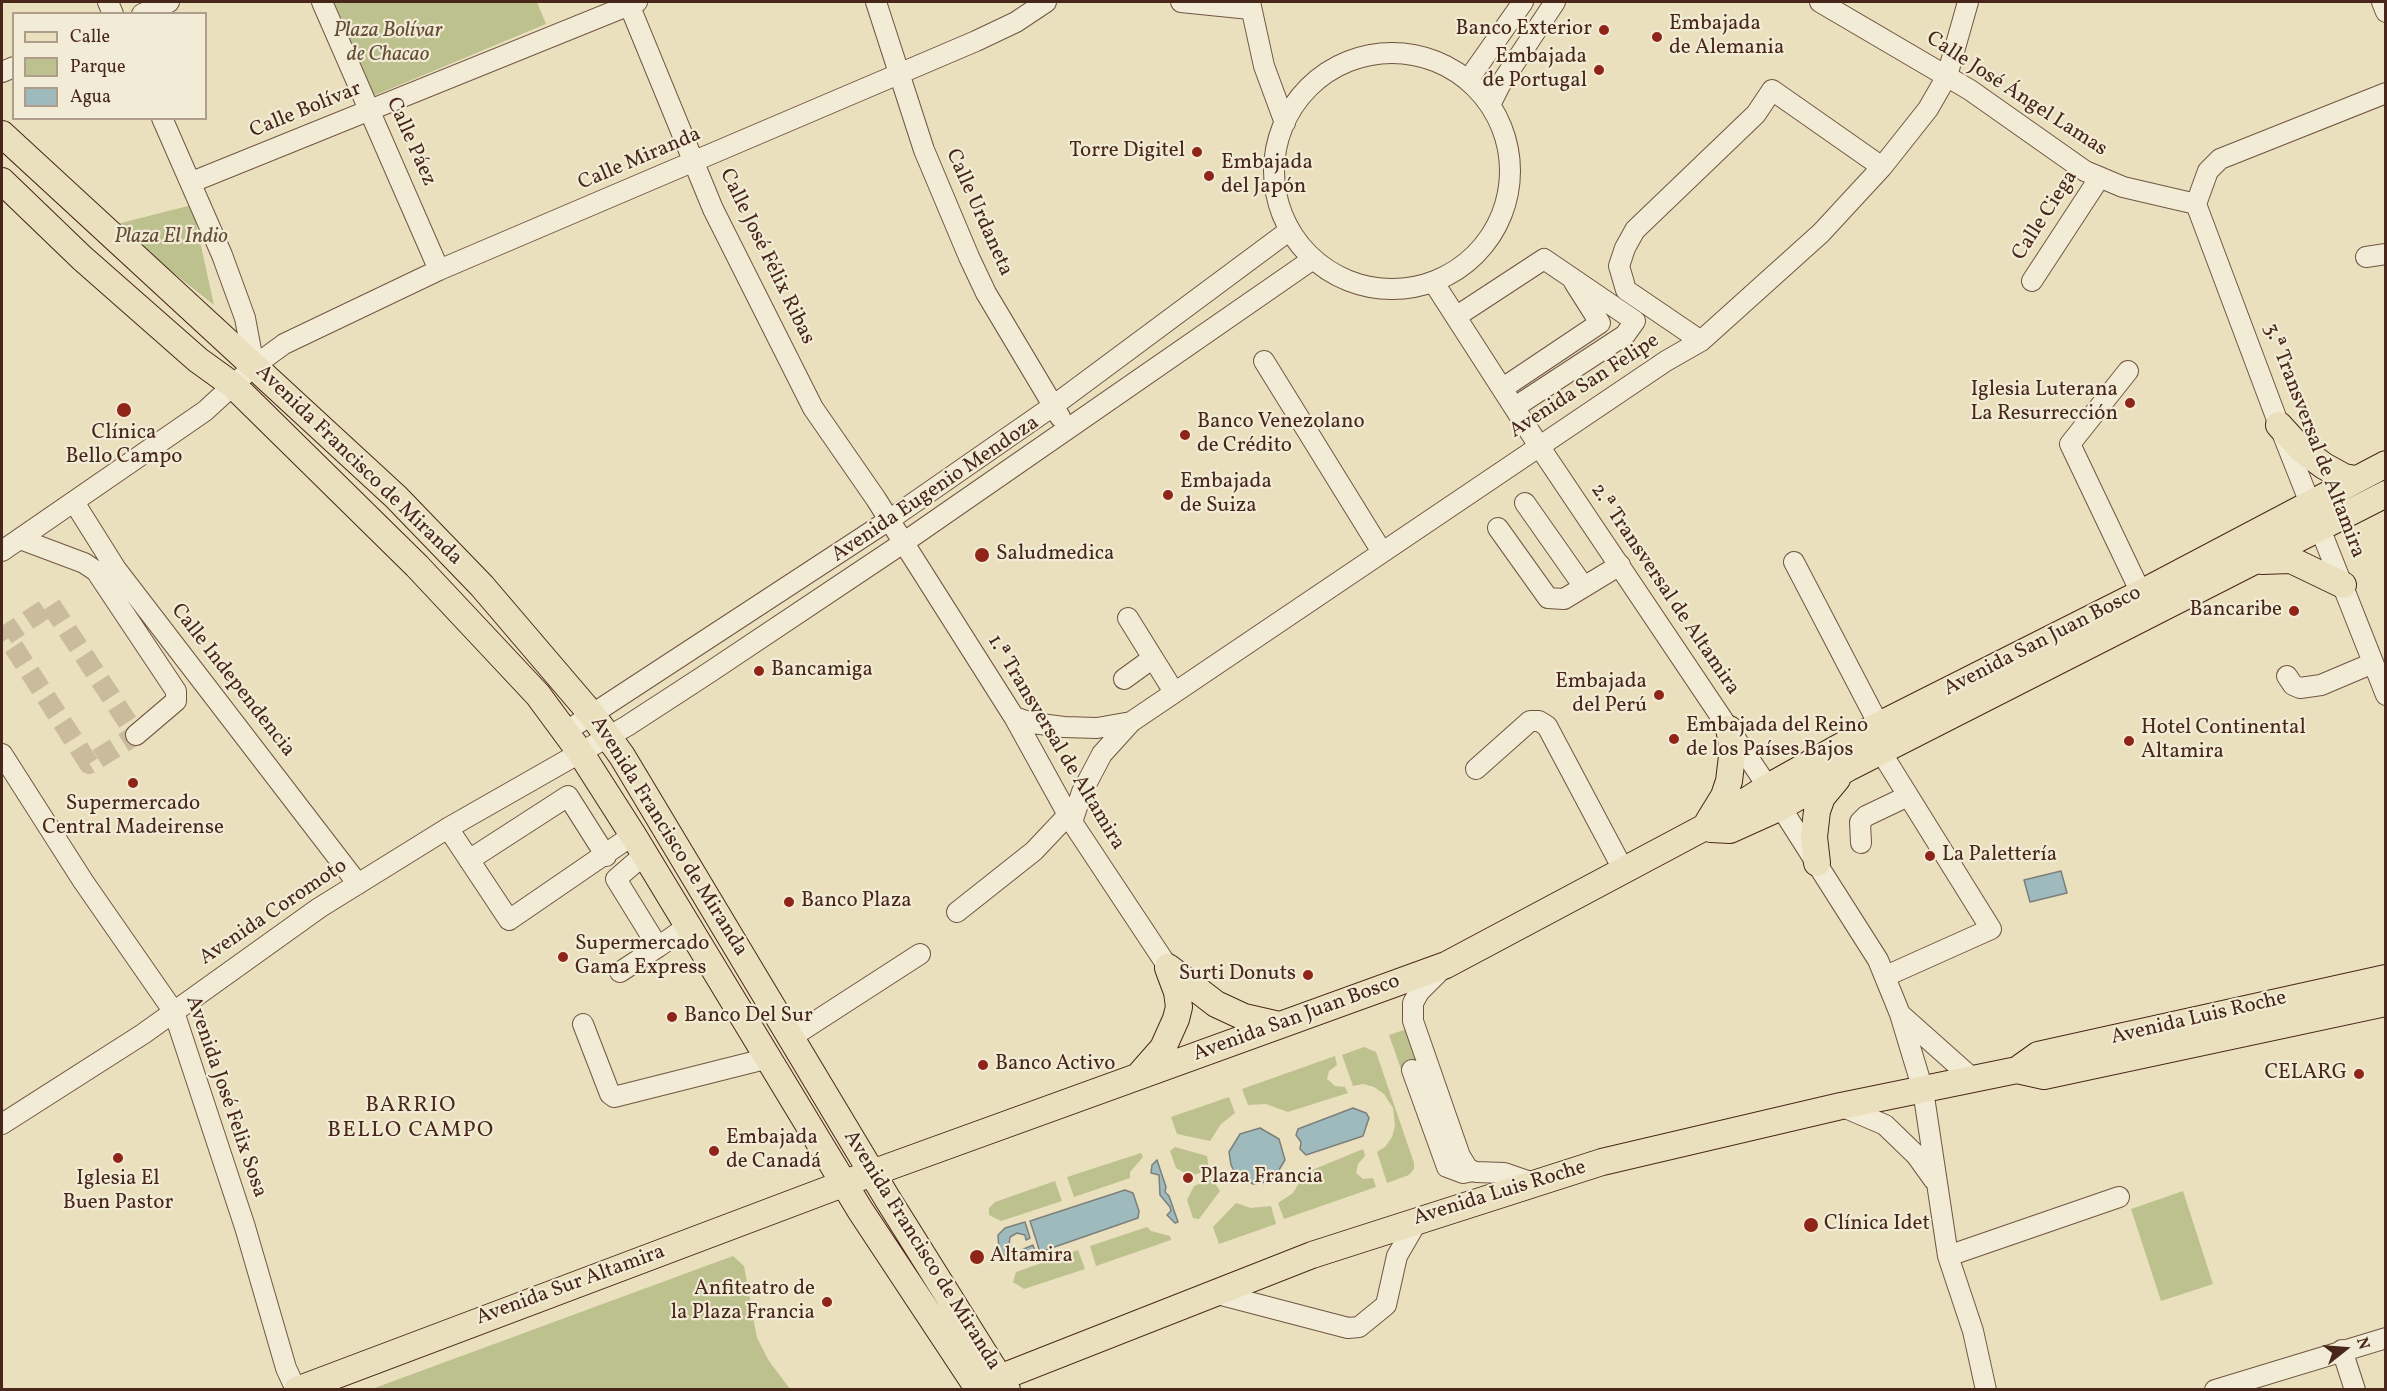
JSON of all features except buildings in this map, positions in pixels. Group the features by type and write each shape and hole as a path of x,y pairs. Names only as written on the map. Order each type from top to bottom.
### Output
{"main road":[{"name":"Avenida Francisco de Miranda","path":"2,134 380,481 470,573 592,716 607,736 735,941 790,1038 872,1173 986,1387"},
{"name":"Avenida Francisco de Miranda","path":"2,181 82,258 198,360 234,386 417,566 538,695 573,742 639,844 845,1184 986,1387"},
{"path":"2279,426 2301,449 2324,466 2355,480"},
{"name":"Avenida San Juan Bosco","path":"1774,797 1879,725 2141,593 2385,464"},
{"name":"Avenida San Juan Bosco","path":"872,1173 1446,965 1705,827 1881,752 2385,494"},
{"path":"2256,562 2291,560 2343,585"},
{"path":"1705,827 1719,807 1729,781 1733,748 1729,729"},
{"path":"1817,863 1814,837 1821,797 1848,768"},
{"path":"1168,967 1216,1004 1244,1017 1279,1025"},
{"path":"1138,1076 1163,1048 1176,1019 1179,1007 1177,992 1168,967"},
{"name":"Avenida Luis Roche","path":"2018,1070 2038,1055 2385,978"},
{"name":"Avenida Luis Roche","path":"986,1387 1312,1255 1602,1162 1841,1106 1973,1079 2018,1070 2044,1076 2385,1003"},
{"name":"Avenida Sur Altamira","path":"296,1389 872,1173"}],"street":[{"path":"146,12 169,2"},
{"name":"Calle Páez","path":"322,2 440,270"},
{"name":"Calle Urdaneta","path":"876,2 901,73 924,150 969,257 986,293 1068,429"},
{"name":"Calle Miranda","path":"2,551 205,411 254,366 284,344 440,270 695,163 1016,22 1046,2"},
{"path":"1181,2 1250,5 1264,66 1284,123"},
{"path":"1468,80 1523,2"},
{"path":"1490,105 1500,85 1555,2"},
{"name":"Calle José Ángel Lamas","path":"1820,2 1947,76 2077,165 2123,187 2196,204"},
{"name":"Avenida San Felipe","path":"1070,819 1102,754 1131,722 1666,361 1701,341 1821,233 1882,167 1928,109 1947,76 1968,2"},
{"path":"2382,2 2385,12"},
{"name":"Calle Bolívar","path":"192,182 632,3"},
{"name":"Calle José Félix Ribas","path":"632,3 722,227 813,408 903,543"},
{"path":"1383,53 1419,56 1453,69 1468,80 1490,105 1499,120 1509,154 1509,190 1505,208 1494,232 1478,254 1458,270 1434,282 1398,290 1371,288 1344,279 1313,259 1290,230 1277,196 1274,177 1275,158 1284,123 1304,93 1332,69 1365,56 1383,53"},
{"path":"1701,341 1626,290 1619,266 1624,248 1635,230 1756,114 1772,90 1882,167"},
{"path":"2196,204 2208,171 2220,159 2385,93"},
{"path":"163,120 192,182 245,318 254,366"},
{"name":"Calle Ciega","path":"2032,281 2100,177"},
{"name":"3.ª Transversal de Altamira","path":"2196,204 2279,426 2385,695"},
{"name":"Avenida Eugenio Mendoza","path":"573,742 592,716 889,520 1053,406 1290,230"},
{"path":"2366,257 2385,254"},
{"name":"Avenida Eugenio Mendoza","path":"573,742 607,736 700,678 903,543 1313,259"},
{"path":"1457,316 1544,259 1562,269 1635,321 1625,335 1515,407"},
{"path":"1506,297 1562,269"},
{"path":"1503,388 1600,323 1562,269"},
{"name":"2.ª Transversal de Altamira","path":"1434,282 1539,446 1859,927 1886,976 1923,1090 1948,1256 1973,1331 1986,1389"},
{"path":"1264,361 1382,552"},
{"path":"2127,370 2070,444 2141,593"},
{"name":"Calle Independencia","path":"74,502 116,569 358,884"},
{"path":"1526,502 1584,587"},
{"path":"1498,528 1548,598 1564,599 1620,565"},
{"path":"20,538 96,572 176,691 176,701 136,735"},
{"name":"1.ª Transversal de Altamira","path":"903,543 1014,717 1070,819 1168,967"},
{"path":"1794,562 1879,725"},
{"path":"1128,618 1174,692"},
{"path":"1124,679 1153,658"},
{"path":"2287,676 2293,685 2300,687 2321,685 2373,663"},
{"name":"Avenida San Felipe","path":"1014,717 1032,723 1064,727 1097,728 1131,722"},
{"path":"1476,769 1530,721 1539,721 1547,726 1624,871"},
{"name":"Avenida Coromoto","path":"2,1124 174,1012 304,918 448,828 573,742"},
{"path":"1881,752 1991,929 1886,976"},
{"name":"Avenida José Felix Sosa","path":"2,754 82,881 174,1012 244,1227 286,1368 296,1389"},
{"path":"469,860 568,796 606,856"},
{"path":"1861,843 1860,822 1866,816 1908,796"},
{"path":"583,819 609,798"},
{"path":"957,912 1035,851 1070,819"},
{"path":"448,828 509,920 606,856 639,844"},
{"path":"639,844 616,879 658,947"},
{"path":"620,972 688,926"},
{"path":"790,1038 920,954"},
{"path":"1446,965 1413,1003 1413,1021 1460,1156 1468,1168 1473,1171"},
{"path":"1900,1014 1973,1079"},
{"path":"583,1024 610,1094 614,1097 769,1058"},
{"path":"1412,1070 1447,1167 1463,1173 1473,1171 1503,1173 1533,1183"},
{"path":"1841,1106 1885,1125 1916,1155 1937,1185"},
{"path":"1948,1256 2119,1197"},
{"path":"1214,1293 1348,1328 1359,1327 1386,1305 1397,1256 1415,1225 1422,1219"},
{"path":"2215,1389 2385,1338"},
{"path":"2342,1350 2355,1389"}],"green space":[{"name":"Plaza Bolívar de Chacao","path":"326,2 537,2 546,24 366,99"},
{"name":"Plaza El Indio","path":"192,205 214,305 113,225"},
{"path":"1407,1029 1420,1065 1406,1067 1402,1072 1389,1035"},
{"path":"1364,1047 1376,1052 1414,1163 1414,1169 1409,1175 1387,1183 1377,1152 1385,1147 1392,1137 1395,1126 1393,1108 1384,1094 1374,1087 1363,1084 1353,1086 1342,1055"},
{"path":"1335,1056 1337,1065 1329,1071 1327,1079 1335,1086 1345,1087 1348,1093 1288,1112 1266,1104 1248,1105 1242,1089"},
{"path":"1229,1097 1235,1113 1221,1124 1210,1141 1177,1134 1171,1117"},
{"path":"1175,1147 1207,1156 1209,1170 1190,1176 1176,1168 1170,1151"},
{"path":"1363,1149 1365,1156 1358,1164 1356,1173 1363,1179 1373,1178 1376,1187 1284,1219 1278,1203 1293,1193 1305,1173"},
{"path":"1141,1153 1143,1157 1130,1172 1130,1178 1074,1197 1067,1177"},
{"path":"1212,1179 1220,1191 1199,1219 1193,1218 1187,1200 1194,1186"},
{"path":"1055,1181 1062,1201 1001,1221 989,1215 989,1208 995,1202"},
{"path":"2183,1191 2213,1284 2161,1301 2131,1209"},
{"path":"1236,1203 1251,1208 1271,1206 1276,1224 1219,1244 1213,1227"},
{"path":"1147,1227 1151,1231 1170,1236 1171,1240 1096,1266 1090,1246"},
{"path":"1078,1250 1085,1269 1024,1289 1013,1282 1016,1272"},
{"path":"733,1256 744,1266 757,1338 769,1361 790,1389 372,1389"}],"water":[{"path":"2061,871 2067,893 2030,902 2024,880"},
{"path":"1353,1108 1366,1113 1369,1118 1363,1136 1306,1155 1300,1149 1301,1142 1296,1135 1298,1129"},
{"path":"1260,1128 1279,1139 1285,1160 1274,1178 1253,1184 1235,1173 1229,1152 1240,1134"},
{"path":"1157,1160 1166,1187 1165,1192 1169,1196 1178,1222 1175,1223 1167,1215 1171,1211 1170,1207 1160,1195 1159,1175 1151,1173 1152,1165"},
{"path":"1125,1190 1133,1193 1139,1211 1138,1218 1040,1252 1030,1221"},
{"path":"1025,1222 1030,1238 1026,1240 1025,1235 1017,1233 1010,1237 1009,1245 1019,1251 1033,1245 1035,1252 1018,1258 1004,1255 999,1250 998,1235 1005,1228"}],"tunnel":[{"path":"51,605 136,735 89,764 6,635 51,605"}],"place":[{"name":"Banco Exterior","path":"1604,30"},
{"name":"Embajada de Alemania","path":"1657,37"},
{"name":"Embajada de Portugal","path":"1599,70"},
{"name":"Torre Digitel","path":"1197,152"},
{"name":"Embajada del Japón","path":"1209,176"},
{"name":"Iglesia Luterana La Resurrección","path":"2130,403"},
{"name":"Clínica Bello Campo","path":"124,410"},
{"name":"Banco Venezolano de Crédito","path":"1185,435"},
{"name":"Embajada de Suiza","path":"1168,495"},
{"name":"Saludmedica","path":"982,555"},
{"name":"Bancaribe","path":"2294,611"},
{"name":"Bancamiga","path":"759,671"},
{"name":"Embajada del Perú","path":"1659,695"},
{"name":"Embajada del Reino de los Países Bajos","path":"1674,739"},
{"name":"Hotel Continental Altamira","path":"2129,741"},
{"name":"Supermercado Central Madeirense","path":"133,783"},
{"name":"La Palettería","path":"1930,856"},
{"name":"Banco Plaza","path":"789,902"},
{"name":"Supermercado Gama Express","path":"563,957"},
{"name":"Surti Donuts","path":"1308,975"},
{"name":"Banco Del Sur","path":"672,1017"},
{"name":"Banco Activo","path":"983,1065"},
{"name":"CELARG","path":"2359,1074"},
{"name":"Embajada de Canadá","path":"714,1151"},
{"name":"Iglesia El Buen Pastor","path":"118,1158"},
{"name":"Plaza Francia","path":"1188,1178"},
{"name":"Clínica Idet","path":"1811,1225"},
{"name":"Altamira","path":"977,1257"},
{"name":"Anfiteatro de la Plaza Francia","path":"827,1302"}],"district":[{"name":"BARRIO BELLO CAMPO","path":"411,1120"}]}
